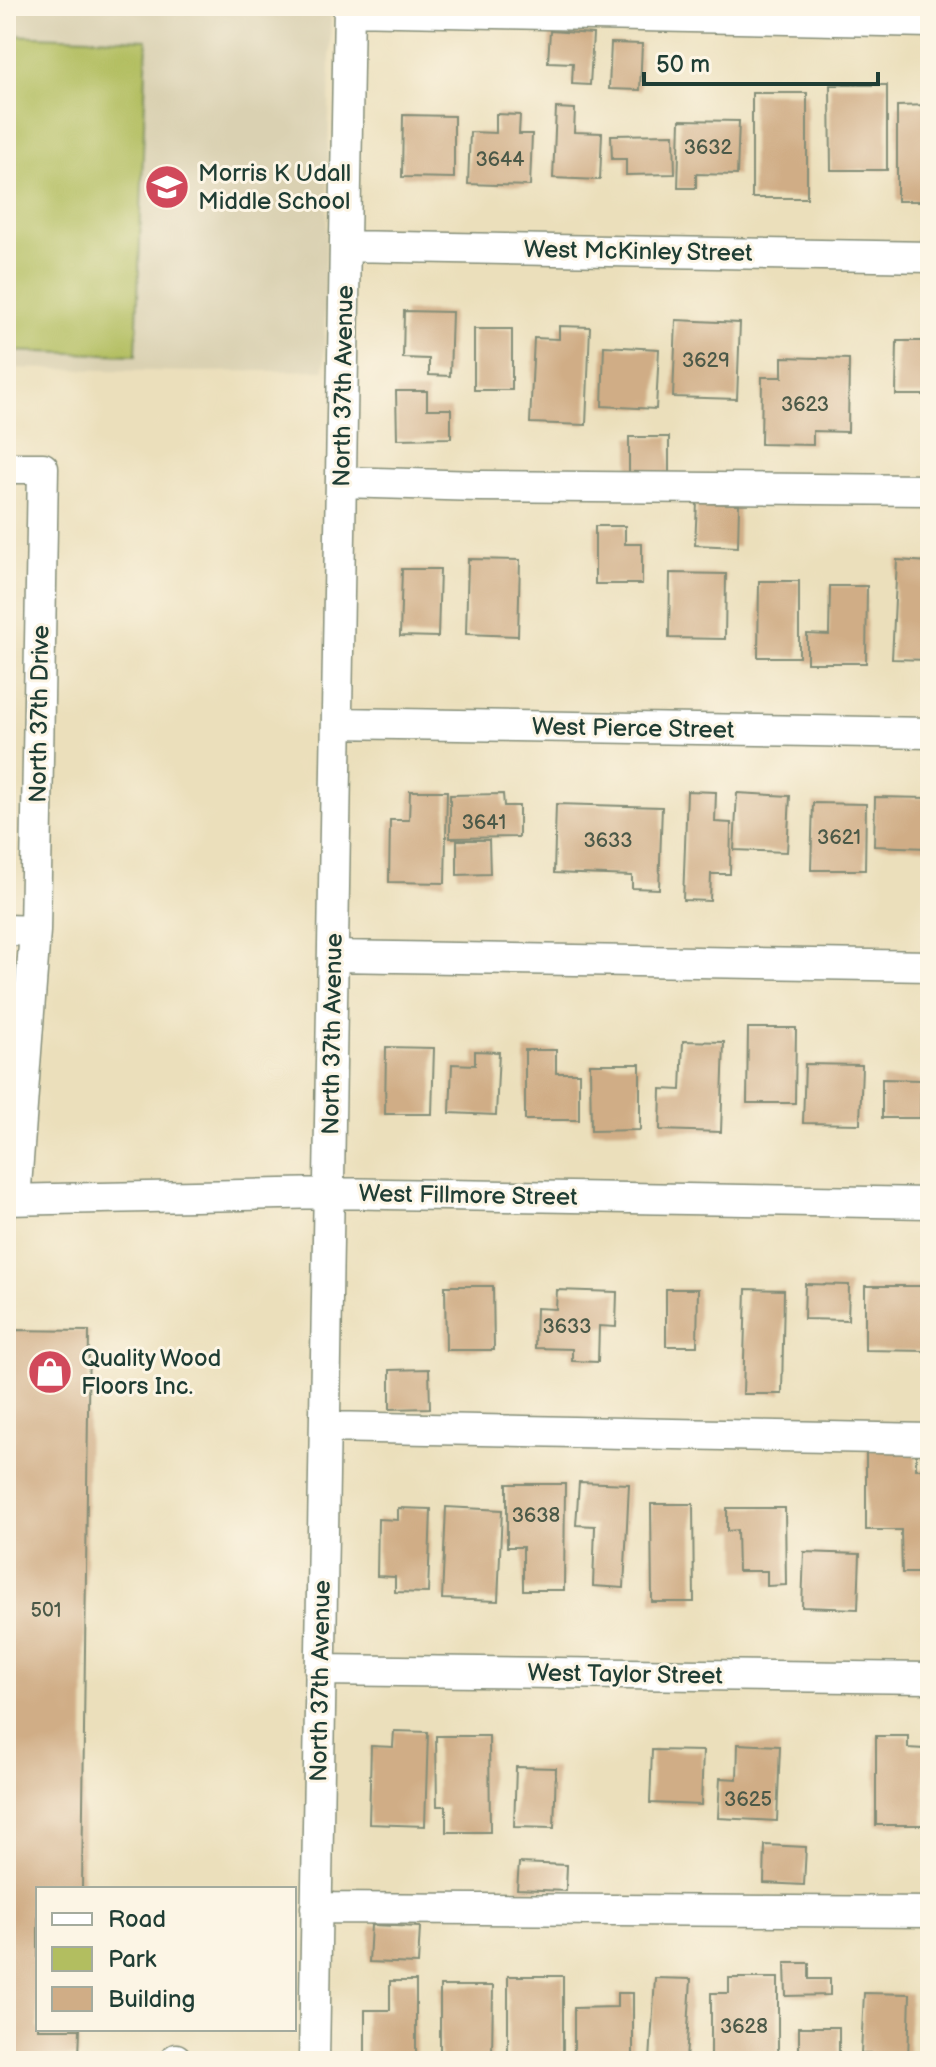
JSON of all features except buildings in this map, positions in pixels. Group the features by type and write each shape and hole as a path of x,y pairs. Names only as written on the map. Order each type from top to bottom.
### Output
{"street":[{"path":"349,8 930,22"},
{"name":"North 37th Avenue","path":"314,2061 349,8"},
{"name":"West McKinley Street","path":"345,246 930,257"},
{"name":"North 37th Drive","path":"6,468 43,468 20,931 11,1200"},
{"path":"341,482 930,490"},
{"name":"West Pierce Street","path":"337,723 930,733"},
{"path":"333,956 930,966"},
{"name":"West Fillmore Street","path":"11,1200 329,1193 930,1203"},
{"path":"325,1427 930,1439"},
{"name":"West Taylor Street","path":"320,1670 930,1678"},
{"path":"316,1908 930,1912"}],"shaded area":[{"name":"Morris K Udall Middle School","path":"6,6 331,6 324,370 196,372 6,368"}],"green space":[{"path":"6,35 147,40 136,355 6,351"}],"place":[{"name":"Morris K Udall Middle School","path":"167,187"},
{"name":"Quality Wood Floors Inc.","path":"50,1372"}]}
